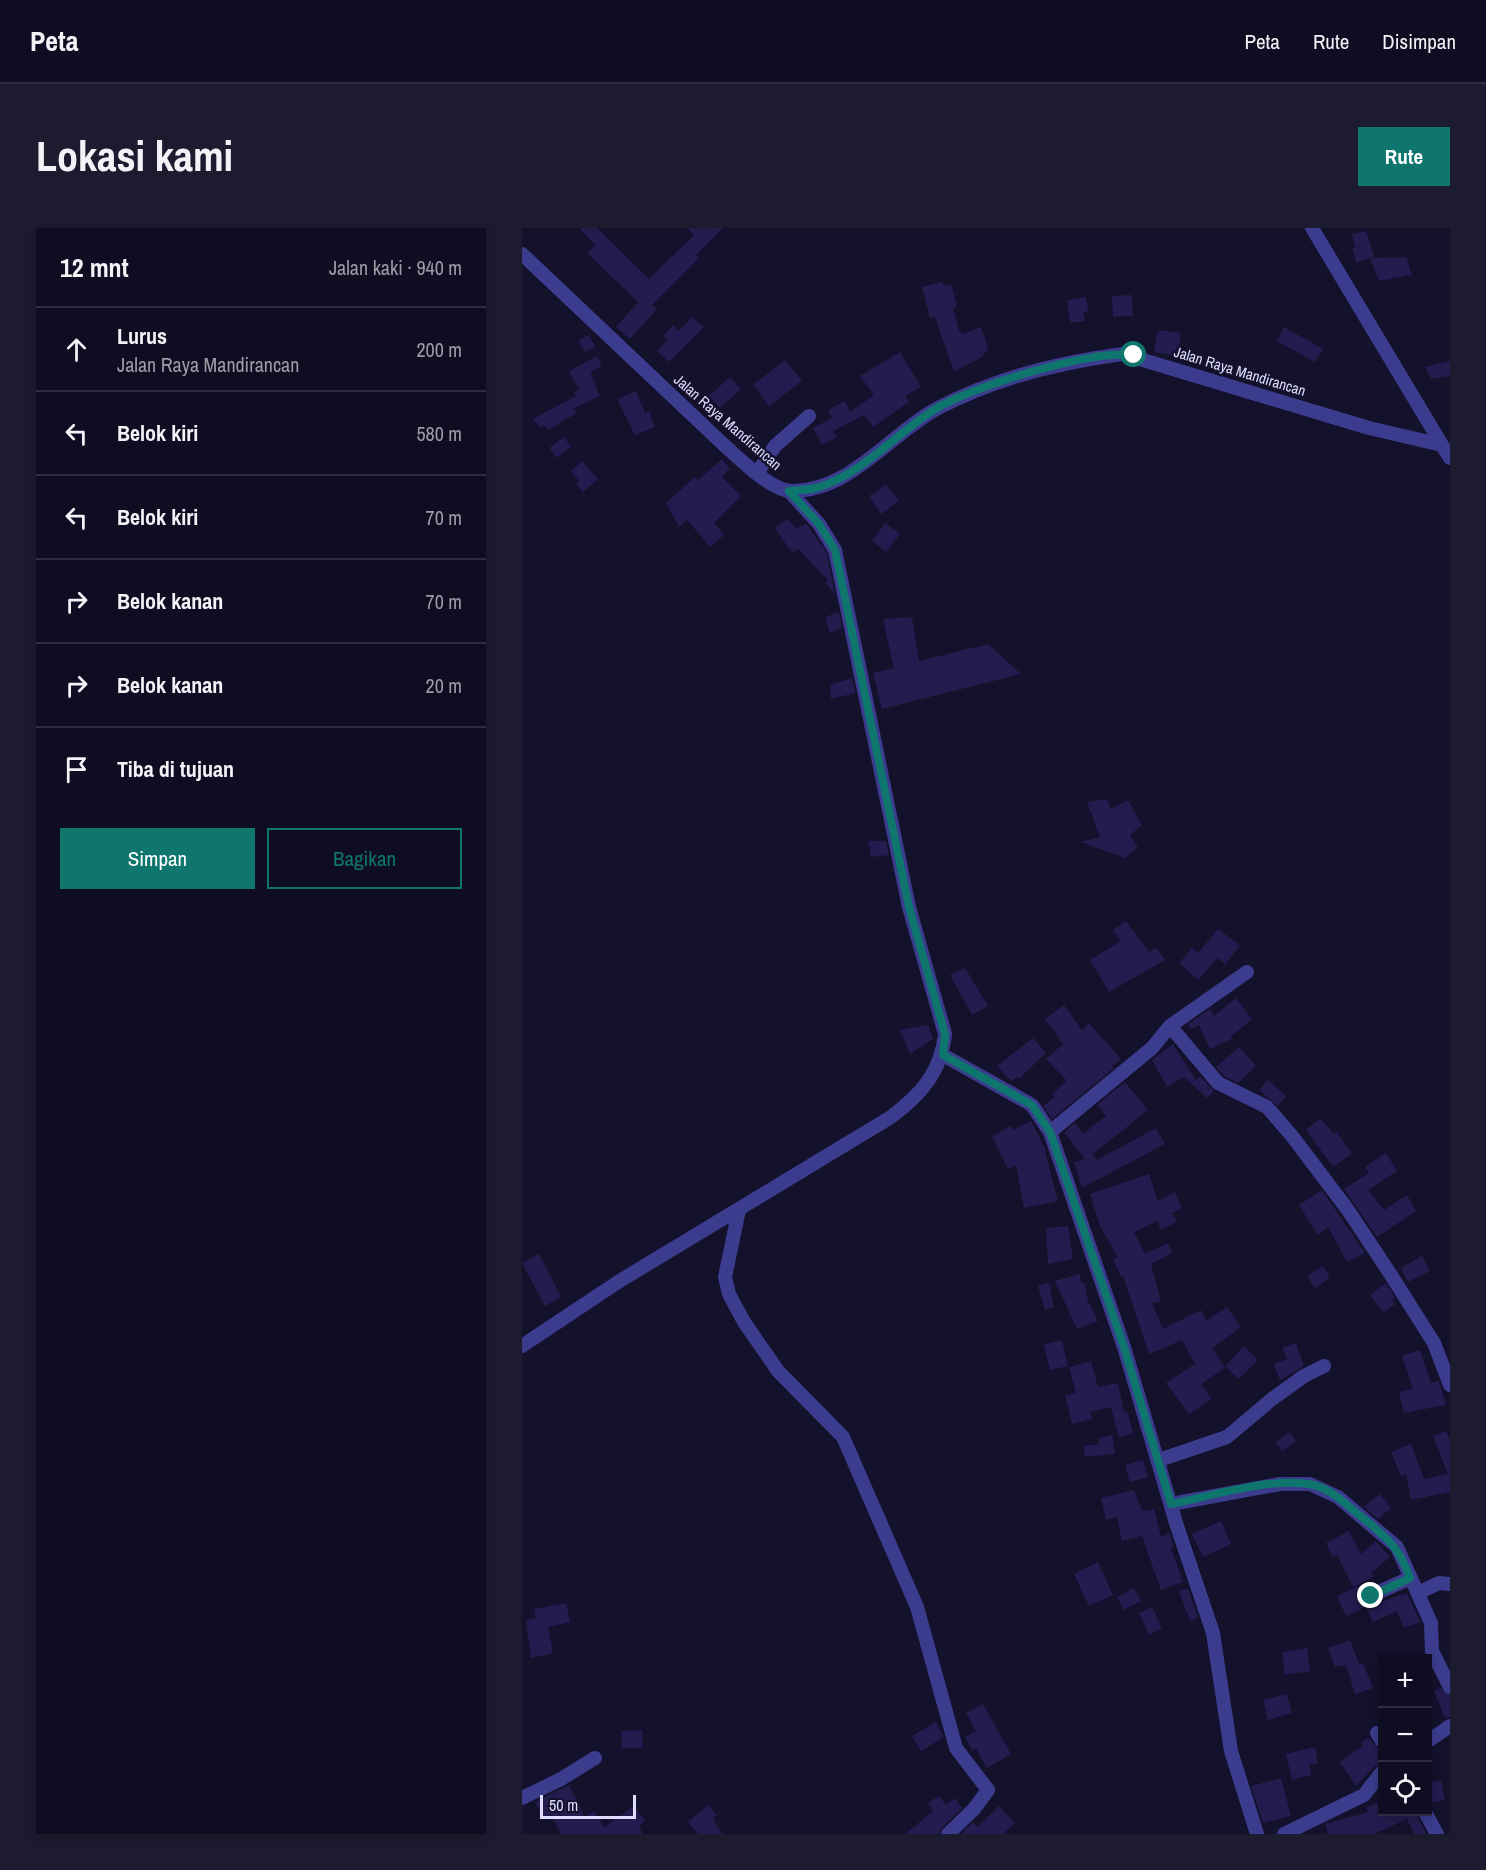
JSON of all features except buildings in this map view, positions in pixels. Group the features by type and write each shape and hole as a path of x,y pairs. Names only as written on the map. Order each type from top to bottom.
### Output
{"street":[{"path":"1312,228 1450,458"},
{"name":"Jalan Raya Mandirancan","path":"522,254 684,409 757,473 789,491 816,488 841,477 938,408 985,386 1094,357 1123,354 1369,428 1442,446"},
{"path":"757,473 775,446 809,416"},
{"path":"522,1346 618,1282 891,1117 918,1097 943,1055 945,1034 909,907 835,550 819,524 789,491"},
{"path":"1050,1132 1152,1048 1170,1026 1247,972"},
{"path":"1170,1026 1218,1083 1267,1107 1292,1136 1348,1210 1389,1272 1434,1343 1450,1385"},
{"path":"943,1055 1032,1105 1050,1132 1093,1252 1213,1633 1231,1751 1257,1834"},
{"path":"740,1210 725,1276 729,1294 744,1322 778,1371 843,1437 917,1608 956,1748 988,1790 974,1809 948,1834"},
{"path":"1159,1460 1227,1437 1272,1399 1304,1376 1324,1366"},
{"path":"1171,1504 1243,1489 1310,1484 1338,1497 1397,1547 1431,1623 1432,1651 1450,1687"},
{"path":"1371,1596 1410,1578"},
{"path":"1418,1593 1439,1583 1450,1584"},
{"path":"1432,1738 1450,1726"},
{"path":"522,1798 561,1779 596,1758"},
{"path":"1284,1834 1364,1795 1378,1778"},
{"path":"1427,1816 1437,1834"}],"route":[{"path":"1134,355 1094,357 985,386 938,408 841,477 816,488 789,491 819,524 835,550 909,907 945,1034 943,1055 1032,1105 1050,1132 1124,1347 1171,1504 1243,1489 1280,1484 1310,1484 1338,1497 1397,1547 1404,1559 1410,1578 1371,1596"}]}
